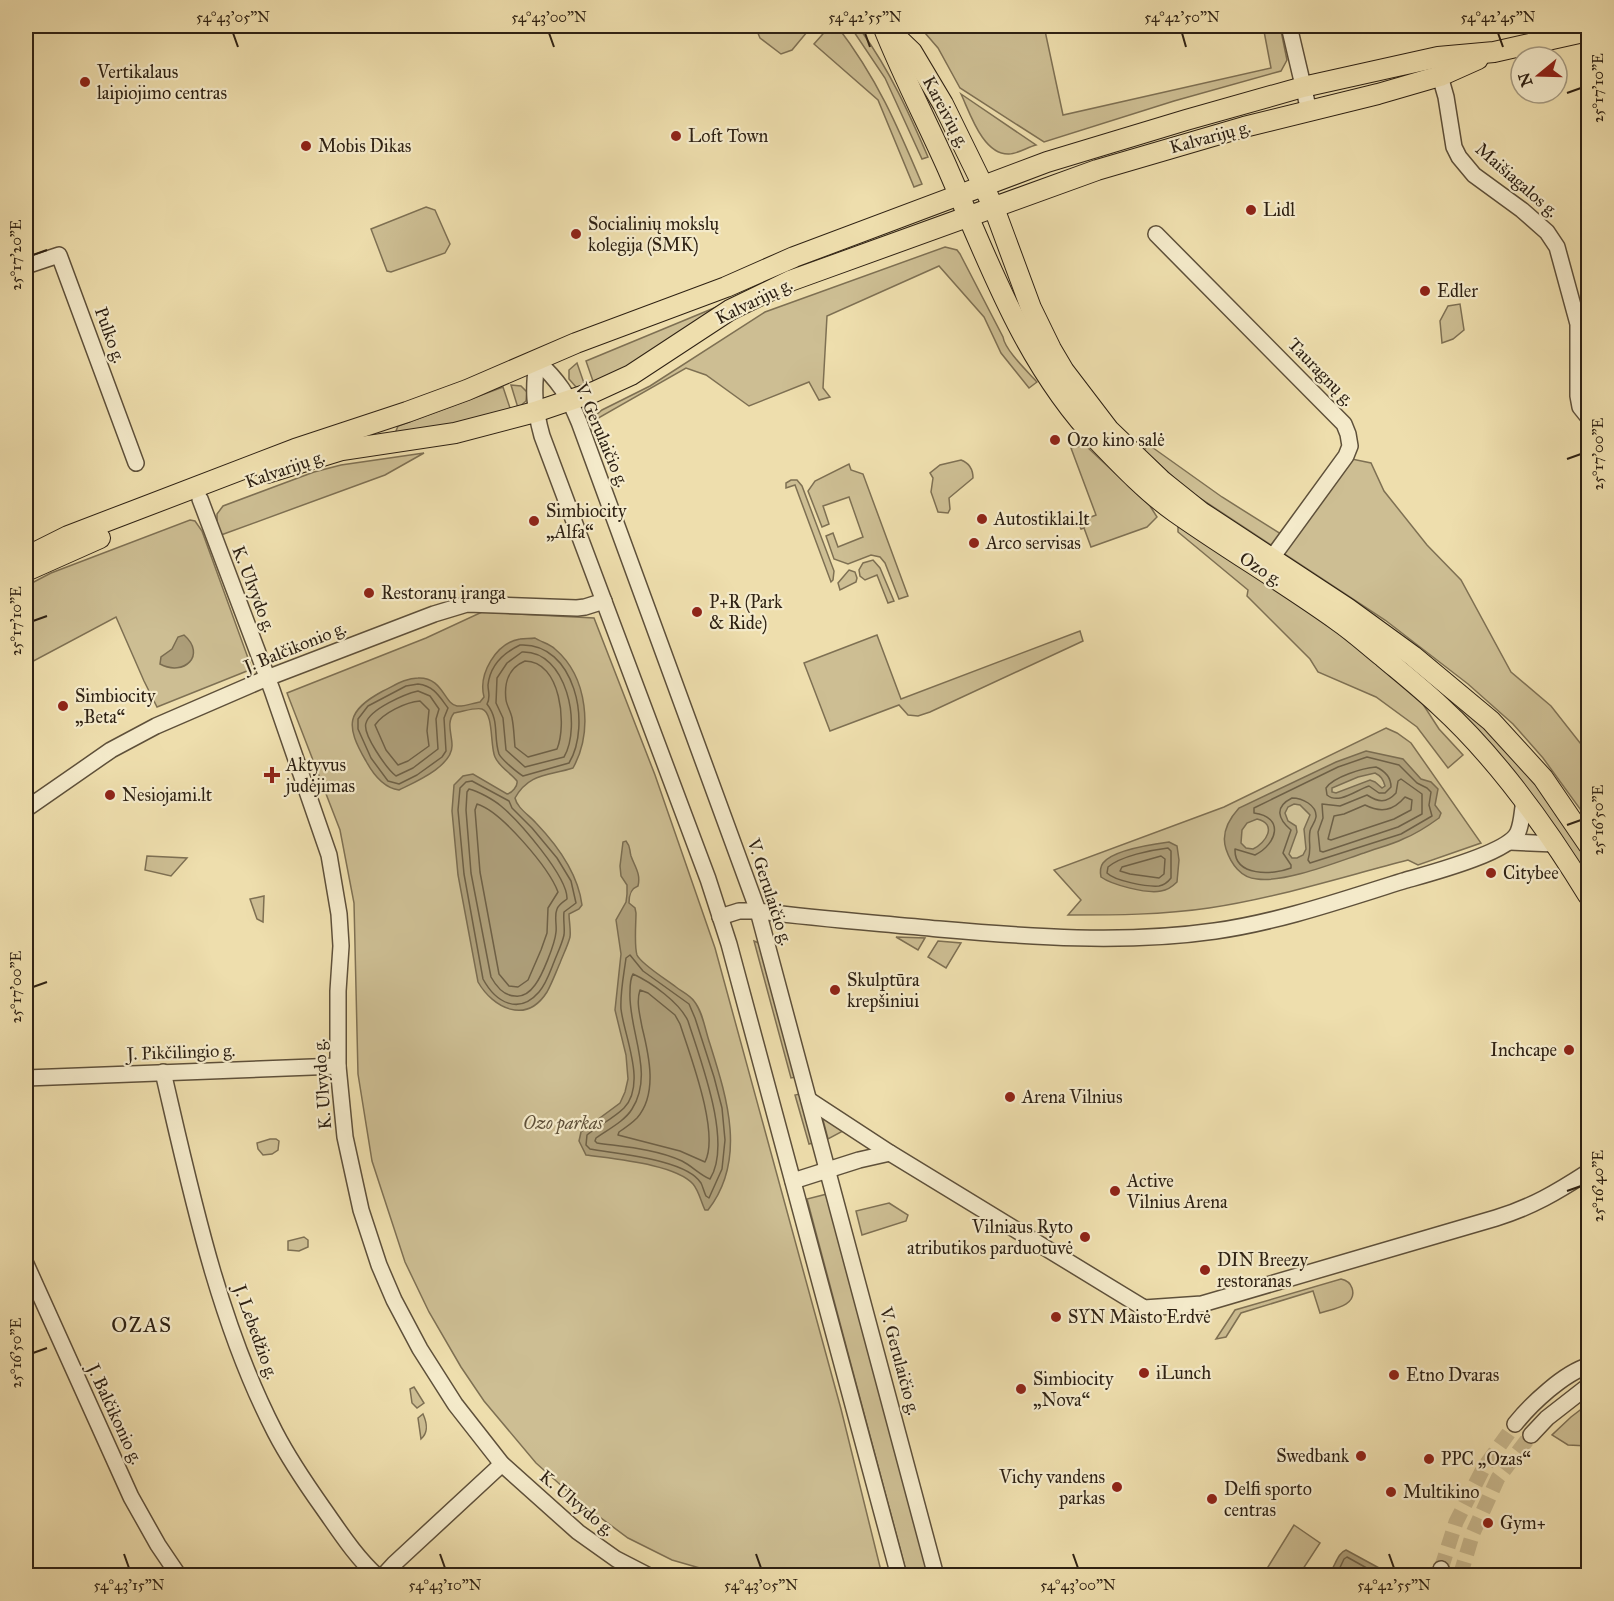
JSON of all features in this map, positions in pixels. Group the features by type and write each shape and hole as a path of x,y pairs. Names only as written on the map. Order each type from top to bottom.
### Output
{"main road":[{"name":"Kareivių g.","path":"884,26 912,52 929,79 994,208"},
{"name":"Kareivių g.","path":"884,26 897,61 968,218"},
{"name":"Kalvarijų g.","path":"26,557 68,536 295,449 407,412 537,361 576,343 726,287 794,257 1047,162 1303,87 1438,57 1494,52 1588,31"},
{"name":"Kalvarijų g.","path":"26,571 84,544 270,472 320,456 455,433 535,412 570,400 632,375 720,316 766,291 1096,170 1164,149 1378,94 1440,75 1494,52"},
{"name":"Ozo g.","path":"994,208 1031,308 1064,371 1088,404 1120,441 1161,480 1201,512 1347,608 1413,656 1491,721 1543,778 1588,844"},
{"name":"Ozo g.","path":"968,218 1021,333 1050,378 1097,440 1138,481 1174,511 1340,622 1442,707 1524,801 1588,895"}],"street":[{"path":"1289,26 1309,111"},
{"name":"Maišiagalos g.","path":"1440,75 1454,147 1466,167 1528,215 1547,232 1557,248 1578,324 1578,396 1580,407 1588,417"},
{"name":"Tauragnų g.","path":"1156,234 1312,390 1344,424 1348,435 1350,446 1346,456 1271,559"},
{"name":"Pulko g.","path":"26,266 58,255 136,463"},
{"path":"537,361 534,387 535,412 542,436 720,916 899,1575"},
{"name":"V. Gerulaičio g.","path":"537,361 556,379 570,400 758,911 936,1575"},
{"name":"K. Ulvydo g.","path":"200,500 321,830 335,883 341,946 338,991 338,1066 345,1137 355,1188 379,1265 394,1300 420,1348 455,1404 502,1464 578,1532 616,1559 649,1575"},
{"name":"J. Balčikonio g.","path":"26,809 111,750 156,726 267,678 458,605 585,608 604,601"},
{"path":"1510,842 1518,832 1524,801"},
{"path":"720,916 739,911 758,911 976,933 1038,936 1119,937 1192,934 1239,927 1325,906 1467,861 1510,842 1555,844"},
{"name":"J. Pikčilingio g.","path":"26,1078 338,1066"},
{"name":"J. Lebedžio g.","path":"164,1072 190,1186 218,1287 262,1406 302,1478 350,1546 377,1575"},
{"path":"809,1100 890,1153 1144,1308 1202,1304 1521,1210 1549,1197 1588,1172"},
{"path":"793,1181 859,1160 890,1153"},
{"name":"J. Balčikonio g.","path":"26,1264 132,1497 158,1545 179,1575"},
{"path":"1515,1424 1558,1383 1588,1366"},
{"path":"1531,1435 1546,1418 1588,1386"},
{"path":"384,1575 394,1563 502,1464"}],"green space":[{"path":"755,26 812,26 792,50 781,54 760,38"},
{"path":"830,26 837,26 864,64 895,122 922,184 914,187 878,100 814,44"},
{"path":"850,26 857,26 862,32 890,77 928,157 922,159 885,78"},
{"path":"919,26 1044,26 1063,115 1271,68 1263,26 1280,26 1287,60 1281,71 1174,101 1044,142 960,88 938,48"},
{"path":"961,94 1036,145 1009,154 992,148 973,122"},
{"path":"426,207 435,210 450,244 445,253 391,272 387,271 371,229"},
{"path":"945,247 957,250 960,254 1008,348 1037,382 1029,388 1001,353 984,317 939,266 827,316 823,388 830,397 819,400 809,382 749,406 706,375 686,368 595,420 595,416 602,410 650,386 765,312"},
{"path":"731,301 638,364 594,384 586,361"},
{"path":"1460,304 1464,330 1453,339 1442,343 1440,321 1448,306"},
{"path":"577,363 585,386 576,387 569,379 569,370"},
{"path":"511,385 521,386 527,392 526,401 518,408"},
{"path":"503,387 511,411 458,424 399,433 396,431 398,426"},
{"path":"1085,445 1150,506 1157,517 1147,527 1091,547 1084,528 1081,529 1078,522 1096,515 1071,448"},
{"path":"1149,445 1222,497 1292,541 1352,459 1371,463 1384,491 1427,545 1461,580 1511,672 1551,706 1588,753 1588,820 1543,758 1513,724 1468,684 1385,620 1186,489 1144,450"},
{"path":"424,453 385,475 221,535 217,525 217,514 223,506 314,472 341,465"},
{"path":"961,460 970,467 973,478 949,498 948,513 938,512 931,492 933,478 930,473 940,465"},
{"path":"849,464 851,470 863,474 908,596 899,599 885,563 880,557 871,555 848,564 834,559 826,536 833,533 838,547 863,537 849,497 823,506 829,524 822,527 808,491 815,481"},
{"path":"797,480 802,486 834,571 831,582 795,485 786,488 786,483"},
{"path":"190,520 195,521 202,531 252,669 157,707 116,617 26,665 26,586 51,573"},
{"path":"1182,526 1313,612 1417,695 1439,729 1463,755 1448,768 1417,727 1376,697 1318,672 1310,659 1247,596 1248,590 1178,532 1178,527"},
{"path":"873,560 880,568 894,601 888,603 877,575 865,580 860,576 859,570 863,563"},
{"path":"849,570 855,572 856,582 840,590 838,583"},
{"name":"Ozo parkas","path":"482,612 594,618 655,775 715,948 841,1409 882,1575 724,1575 672,1560 628,1538 582,1504 536,1463 484,1401 429,1312 405,1262 372,1161 358,1074 354,903 340,830 287,693 426,638"},
{"path":"1080,631 1083,641 930,712 918,716 908,715 899,705 830,731 804,663 877,635 901,699"},
{"path":"1380,640 1512,750 1568,823 1588,855 1588,881"},
{"path":"1386,728 1411,743 1481,843 1418,865 1408,860 1234,904 1156,913 1068,915 1081,900 1054,870 1224,807"},
{"path":"147,856 187,858 171,876 145,870"},
{"path":"264,896 263,922 257,919 250,899"},
{"path":"896,937 925,938 918,950"},
{"path":"754,941 759,943 796,1077 791,1078"},
{"path":"938,941 961,943 946,968 928,957"},
{"path":"800,1094 813,1143 809,1144 795,1095"},
{"path":"822,1116 843,1131 828,1139"},
{"path":"270,1139 279,1141 278,1150 272,1154 263,1155 257,1143"},
{"path":"827,1194 928,1575 907,1575 807,1199"},
{"path":"889,1203 908,1215 906,1221 862,1235 856,1211"},
{"path":"304,1237 308,1240 308,1247 299,1251 288,1250 288,1241"},
{"path":"1341,1279 1350,1284 1353,1294 1348,1303 1343,1306 1320,1313 1313,1291 1241,1313 1226,1337 1216,1339 1235,1310"},
{"path":"414,1387 424,1403 417,1408 412,1403 410,1389"},
{"path":"1588,1404 1588,1446 1568,1445 1552,1435 1571,1417"},
{"path":"423,1414 426,1427 421,1439 418,1418"},
{"path":"1294,1525 1320,1543 1299,1575 1263,1575"}],"water":[{"path":"184,635 191,643 193,650 190,662 177,668 160,664 161,657 172,649 178,637"},
{"path":"535,638 555,649 575,674 584,706 583,738 573,768 533,780 520,790 515,798 566,861 580,893 582,905 569,914 570,937 547,992 539,1002 520,1010 510,1009 492,999 478,982 458,875 452,811 454,785 463,776 473,774 507,794 514,789 517,783 495,757 486,712 476,709 454,713 450,725 451,753 446,760 423,778 399,790 384,783 372,771 359,748 352,728 356,712 362,705 383,691 413,678 433,682 449,701 457,706 480,702 484,697 486,670 496,653 511,642"},
{"path":"1366,751 1403,759 1421,779 1431,782 1438,789 1435,805 1441,813 1439,818 1398,841 1311,871 1269,879 1251,878 1241,873 1231,860 1225,843 1227,827 1239,808 1336,762","holes":["1375,773 1383,781 1385,786 1382,788 1370,780 1336,793 1332,792 1332,788 1358,777","1294,804 1300,805 1310,815 1304,829 1306,849 1303,855 1297,858 1292,858 1289,854 1297,832 1296,826 1288,821 1285,813 1288,807","1257,819 1263,821 1268,829 1266,838 1253,849 1246,848 1241,843 1242,830 1247,823"]},
{"path":"626,841 639,878 638,886 632,891 629,900 636,913 637,955 697,1005 727,1107 730,1150 727,1171 720,1191 708,1210 705,1210 693,1184 684,1177 658,1167 586,1155 579,1141 581,1132 620,1103 628,1079 626,1055 615,1010 621,954 616,920 626,902 627,885 621,876 620,866 623,842"},
{"path":"1169,842 1177,846 1179,860 1177,882 1168,889 1155,892 1139,890 1101,877 1101,866 1108,858 1134,848"},
{"path":"1346,1550 1392,1575 1328,1575 1340,1554"}],"tunnel":[{"path":"1441,1569 1456,1522 1483,1469 1515,1424"},
{"path":"1460,1576 1473,1533 1498,1478 1531,1435"}],"place":[{"name":"Vertikalaus laipiojimo centras","path":"85,82"},
{"name":"Loft Town","path":"676,136"},
{"name":"Mobis Dikas","path":"306,146"},
{"name":"Lidl","path":"1251,210"},
{"name":"Socialinių mokslų kolegija (SMK)","path":"576,234"},
{"name":"Edler","path":"1425,291"},
{"name":"Ozo kino salė","path":"1055,440"},
{"name":"Autostiklai.lt","path":"982,519"},
{"name":"Simbiocity „Alfa“","path":"534,521"},
{"name":"Arco servisas","path":"974,543"},
{"name":"Restoranų įranga","path":"369,593"},
{"name":"P+R (Park & Ride)","path":"697,612"},
{"name":"Simbiocity „Beta“","path":"63,706"},
{"name":"Aktyvus judėjimas","path":"272,775"},
{"name":"Nesiojami.lt","path":"110,795"},
{"name":"Citybee","path":"1491,873"},
{"name":"Skulptūra krepšiniui","path":"835,990"},
{"name":"Inchcape","path":"1569,1050"},
{"name":"Arena Vilnius","path":"1010,1097"},
{"name":"Active Vilnius Arena","path":"1115,1191"},
{"name":"Vilniaus Ryto atributikos parduotuvė","path":"1085,1237"},
{"name":"DIN Breezy restoranas","path":"1205,1270"},
{"name":"SYN Maisto Erdvė","path":"1056,1317"},
{"name":"iLunch","path":"1144,1373"},
{"name":"Etno Dvaras","path":"1394,1375"},
{"name":"Simbiocity „Nova“","path":"1021,1389"},
{"name":"Swedbank","path":"1361,1456"},
{"name":"PPC „Ozas“","path":"1429,1459"},
{"name":"Vichy vandens parkas","path":"1117,1487"},
{"name":"Multikino","path":"1391,1492"},
{"name":"Delfi sporto centras","path":"1212,1499"},
{"name":"Gym+","path":"1488,1523"}],"district":[{"name":"OZAS","path":"142,1325"}]}
